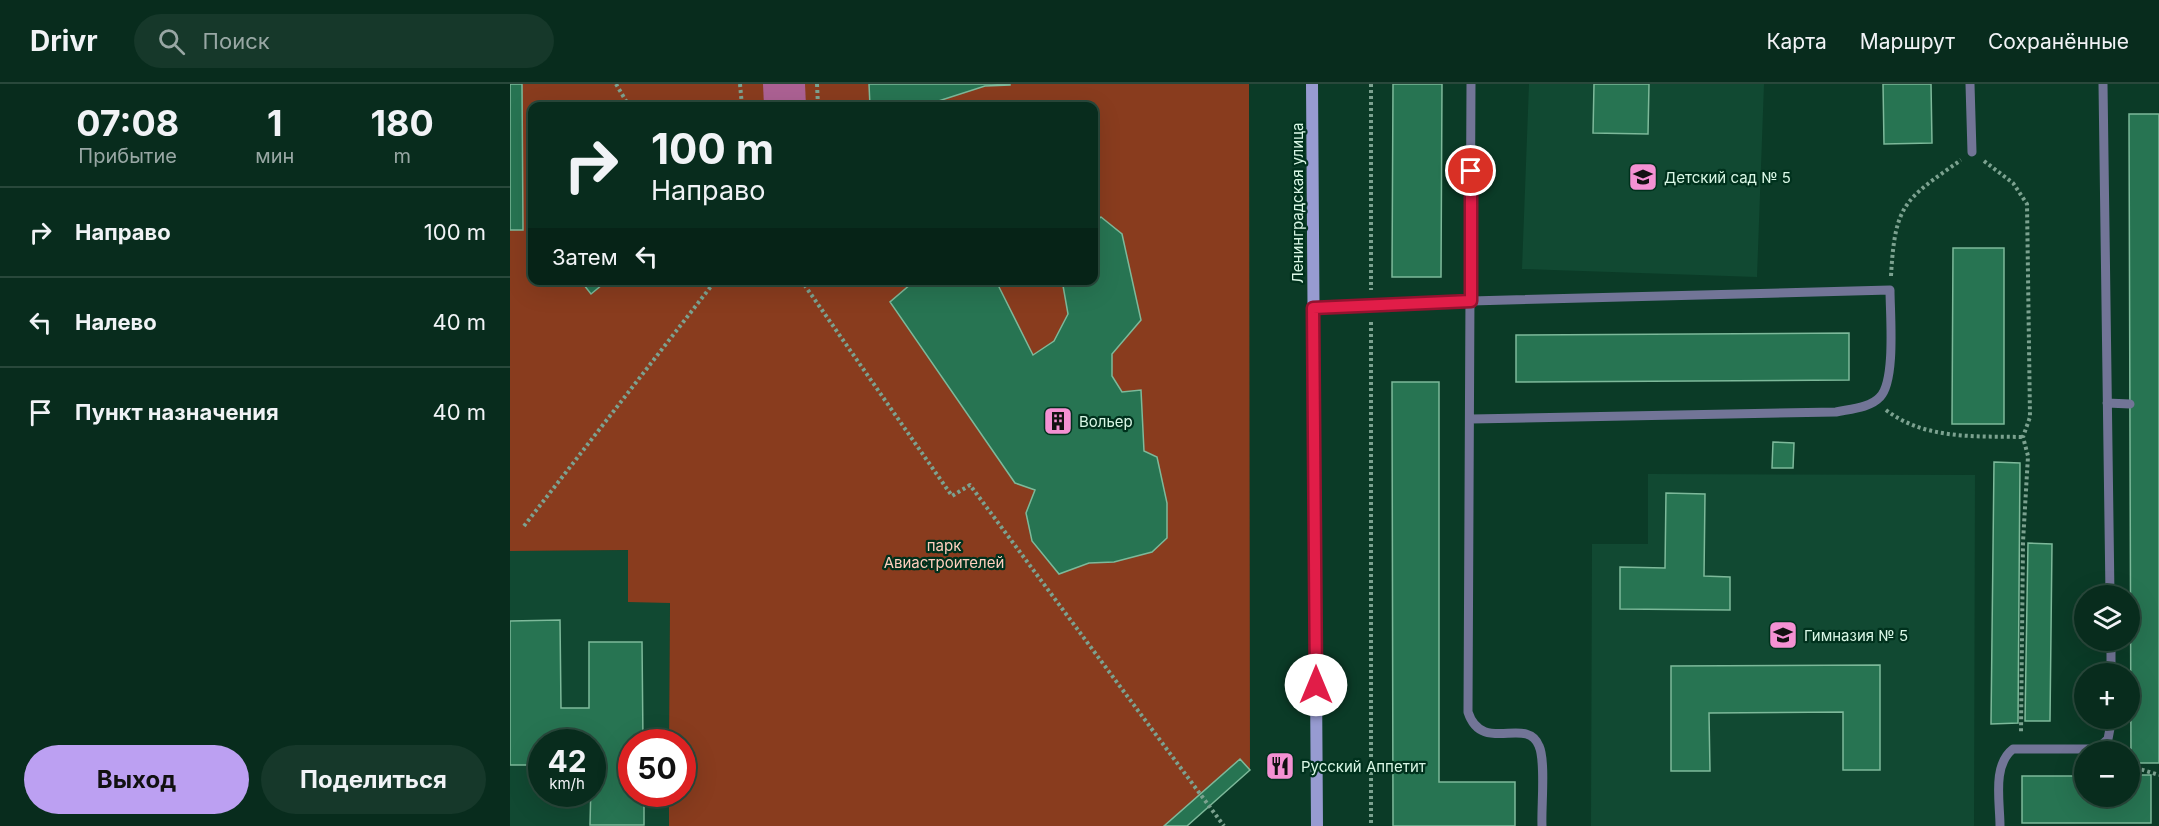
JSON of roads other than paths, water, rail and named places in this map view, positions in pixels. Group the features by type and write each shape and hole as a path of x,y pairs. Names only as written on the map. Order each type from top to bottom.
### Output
{"main road":[{"name":"Ленинградская улица","path":"1312,84 1317,826"}],"lane":[{"path":"1471,84 1468,712 1472,725 1480,732 1527,734 1539,744 1542,757 1542,826"},
{"path":"1970,84 1972,152"},
{"path":"2103,84 2110,585"},
{"path":"1313,308 1471,301 1890,290 1889,375 1881,396 1864,406 1836,412 1471,419"},
{"path":"2107,404 2130,404"},
{"path":"2000,826 2000,770 2004,756 2013,749 2097,749 2108,739 2110,729"}],"place":[{"name":"Детский сад № 5","path":"1643,177"},
{"name":"Вольер","path":"1058,421"},
{"name":"Гимназия № 5","path":"1783,635"},
{"name":"Русский Аппетит","path":"1280,766"}],"park label":[{"name":"парк Авиастроителей","path":"944,554"}]}
